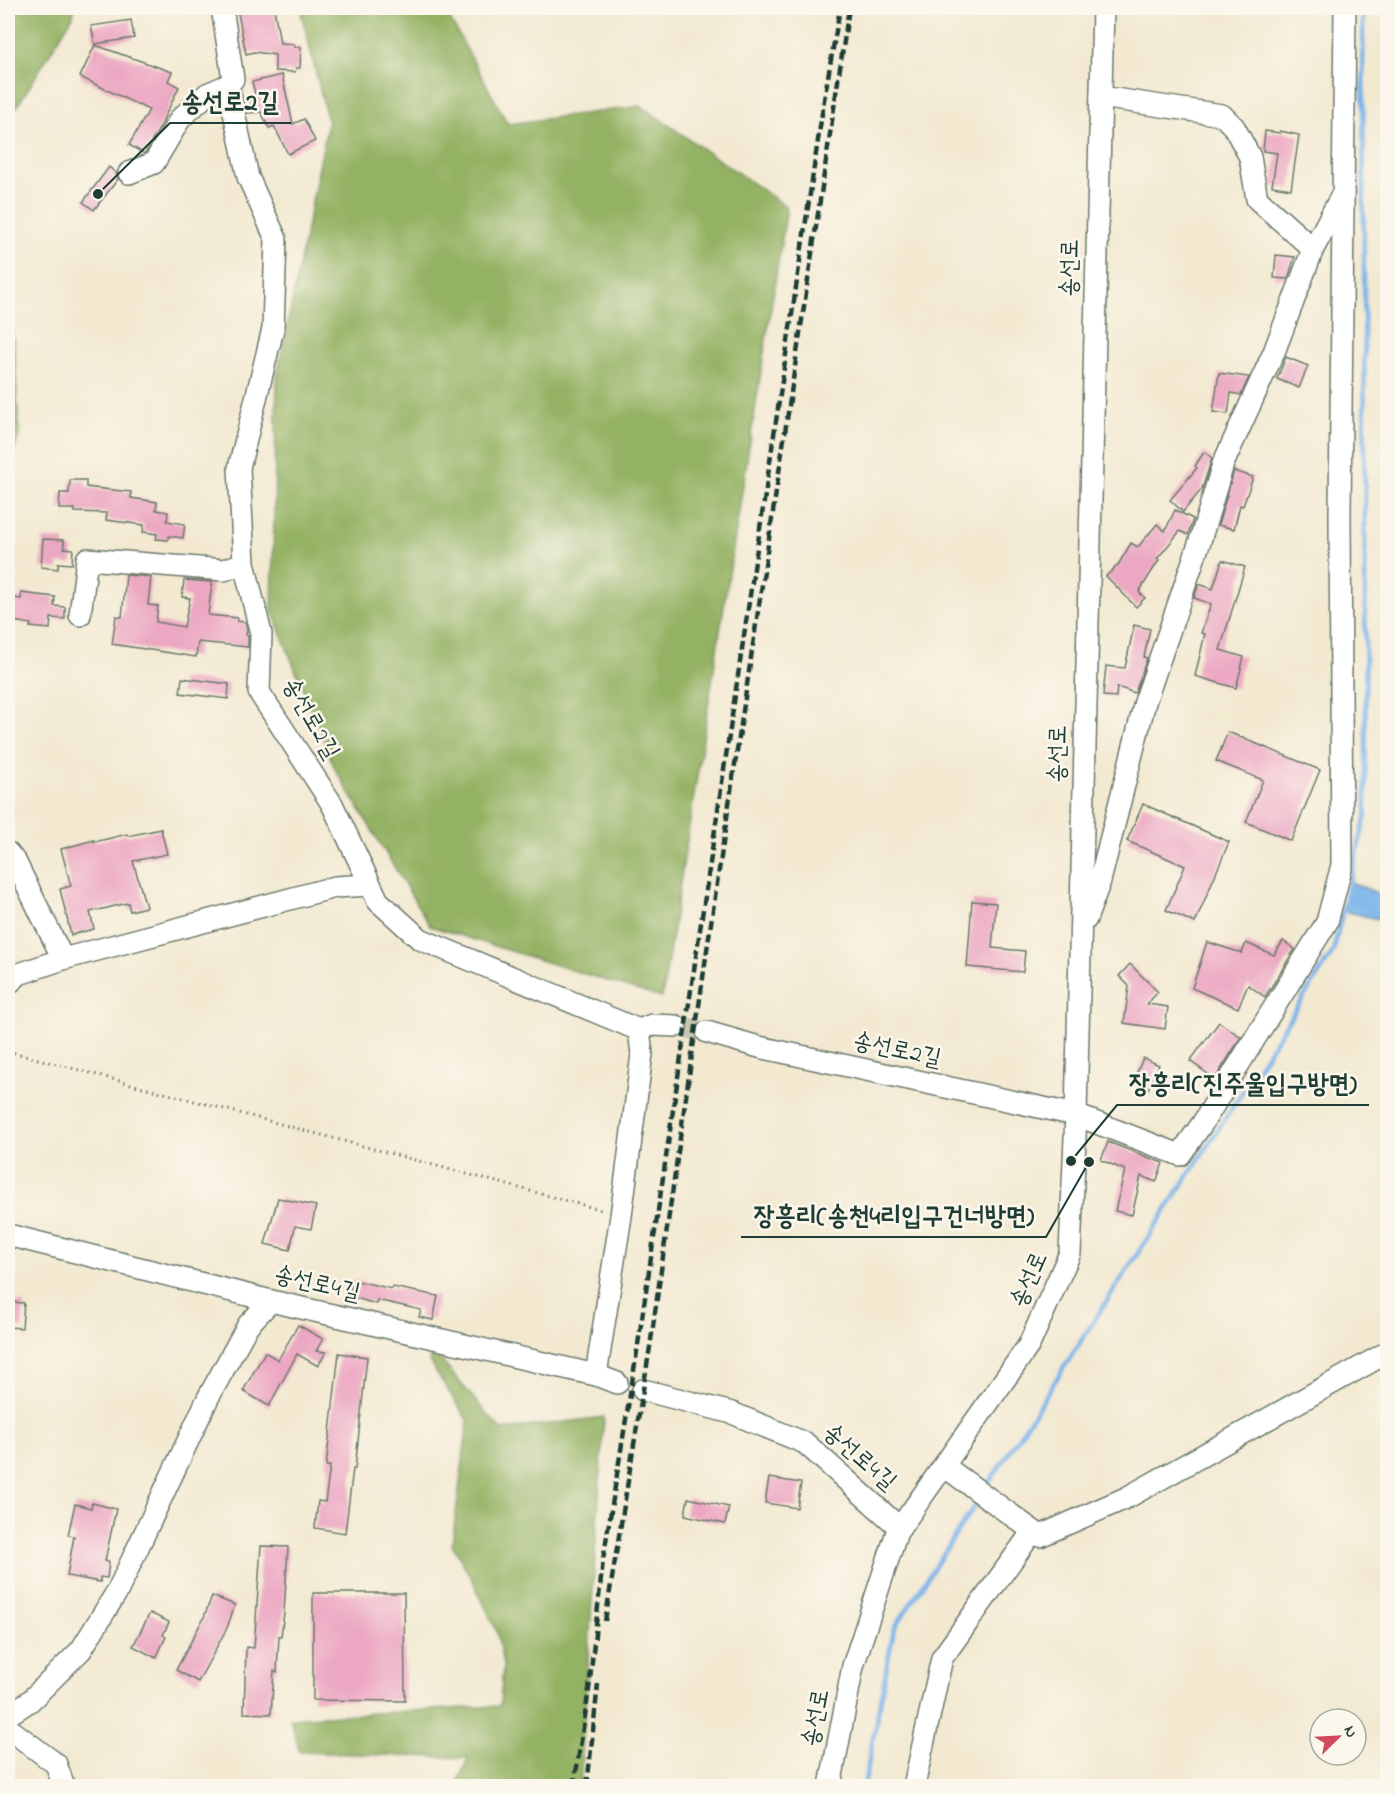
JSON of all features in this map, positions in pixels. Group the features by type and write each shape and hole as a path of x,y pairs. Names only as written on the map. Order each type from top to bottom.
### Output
{"street":[{"name":"송선로2길","path":"222,8 233,78 228,86 248,177 276,239 273,329 239,468 244,563 261,634 259,692 332,804 378,901 420,939 639,1030"},
{"name":"송선로","path":"830,1786 853,1666 900,1528 1029,1345 1070,1253 1076,1115 1103,8"},
{"path":"1080,936 1100,881 1145,702 1200,541 1223,465 1274,352 1313,249 1343,192 1345,8"},
{"path":"129,173 154,163 180,119 207,94 228,86"},
{"path":"1101,97 1222,115 1234,127 1250,157 1257,199 1313,249"},
{"name":"송선로2길","path":"707,1032 770,1050 1076,1115 1180,1155 1202,1124 1327,922 1342,865 1340,514 1343,192"},
{"path":"80,615 87,559 224,570 244,563"},
{"path":"8,853 16,863 63,958"},
{"path":"8,984 19,974 63,958 335,887 370,885"},
{"path":"596,1375 621,1216 642,1054 639,1030 652,1025 676,1026"},
{"name":"송선로4길","path":"8,1235 271,1301 596,1375 617,1383"},
{"path":"8,1715 30,1701 81,1650 118,1590 208,1398 248,1325 271,1301"},
{"path":"944,1466 1040,1536 1128,1497 1388,1352"},
{"name":"송선로4길","path":"643,1390 732,1413 805,1443 900,1528"},
{"path":"914,1786 942,1658 1033,1531"},
{"path":"8,1728 56,1764 64,1786"}],"path":[{"path":"8,1052 621,1216"}],"green space":[{"path":"8,8 74,8 73,16 8,121"},
{"path":"300,8 444,8 508,124 641,106 787,207 662,998 430,926 335,769 272,611 277,376 328,122"},
{"path":"8,303 14,344 19,434 8,474"},
{"path":"432,1350 501,1430 604,1417 580,1786 456,1786 468,1758 300,1752 290,1718 500,1706 503,1665 497,1632 475,1585 452,1544 468,1421 429,1361"}],"water":[{"path":"1350,882 1387,897 1387,921 1343,911"}],"building":[{"path":"237,8 274,8 280,43 301,47 300,68 296,68 295,72 275,71 275,55 254,52 246,54"},
{"path":"131,20 134,38 95,44 91,26"},
{"path":"95,45 172,72 168,81 179,87 145,153 129,145 149,110 80,77"},
{"path":"282,75 293,124 304,119 315,141 288,154 274,126 269,128 261,112 247,113 245,102 257,101 252,82"},
{"path":"1265,131 1299,135 1291,189 1272,186 1277,153 1263,151"},
{"path":"109,167 116,173 118,179 94,210 83,202"},
{"path":"1276,255 1295,257 1288,279 1274,278"},
{"path":"1286,357 1308,366 1299,388 1277,379"},
{"path":"1219,373 1249,377 1241,395 1231,393 1228,414 1213,412"},
{"path":"1204,452 1212,458 1202,489 1183,512 1170,500 1197,468 1195,466"},
{"path":"1234,471 1253,477 1243,506 1240,505 1234,529 1218,525"},
{"path":"70,480 86,480 86,487 131,492 131,498 157,502 156,510 168,512 167,521 185,524 183,538 169,536 168,540 156,539 157,534 143,532 144,525 106,520 107,513 59,509 60,493 69,493"},
{"path":"1175,510 1193,519 1188,535 1180,531 1157,559 1159,560 1139,592 1145,598 1136,607 1106,576 1118,565 1131,543 1138,547 1157,524 1165,531"},
{"path":"43,539 64,540 64,548 73,549 72,564 58,563 58,569 41,567"},
{"path":"1222,560 1245,567 1220,650 1244,657 1236,688 1195,676 1205,634 1201,633 1211,604 1194,598 1199,584 1213,589"},
{"path":"126,575 151,577 148,605 158,606 156,622 184,627 190,598 182,597 184,580 212,582 208,615 238,618 237,621 245,622 248,647 198,642 196,657 112,644 116,616 122,617"},
{"path":"21,593 55,597 54,606 65,607 65,619 51,618 50,629 30,627 31,624 8,620 8,597 21,599"},
{"path":"1134,625 1150,629 1144,657 1147,658 1135,693 1117,687 1116,697 1103,696 1106,666 1125,668"},
{"path":"182,678 229,684 228,699 180,693"},
{"path":"1228,732 1320,770 1291,841 1246,822 1263,780 1216,761"},
{"path":"1143,804 1229,842 1195,923 1166,910 1185,866 1127,841"},
{"path":"161,829 167,854 133,861 146,907 130,911 128,903 90,912 94,929 71,935 60,889 71,886 61,849 94,840 94,842"},
{"path":"972,901 996,903 992,948 1025,951 1023,972 967,967"},
{"path":"1283,941 1295,949 1265,997 1248,985 1238,1008 1192,988 1207,942 1242,953 1246,943 1274,955"},
{"path":"1130,964 1158,992 1147,1004 1168,1007 1165,1029 1124,1023 1129,986 1119,976"},
{"path":"1219,1022 1241,1037 1215,1079 1190,1061"},
{"path":"1143,1058 1159,1065 1148,1089 1133,1082"},
{"path":"1108,1142 1163,1163 1156,1182 1141,1176 1132,1215 1115,1211 1125,1170 1101,1160"},
{"path":"278,1198 316,1206 311,1229 295,1226 290,1250 265,1244"},
{"path":"353,1280 438,1296 433,1320 419,1317 421,1310 377,1300 376,1304 349,1296"},
{"path":"8,1302 24,1303 22,1328 8,1327"},
{"path":"298,1325 323,1339 316,1351 326,1352 318,1366 297,1354 269,1406 243,1391 265,1352 278,1360"},
{"path":"339,1353 367,1357 355,1469 353,1469 345,1533 315,1528 318,1501 325,1502 330,1466 326,1466"},
{"path":"769,1478 801,1483 797,1508 765,1503"},
{"path":"688,1498 729,1507 725,1524 685,1515"},
{"path":"92,1503 116,1509 105,1561 109,1562 107,1578 100,1577 100,1582 67,1576 74,1536 68,1535 75,1504 91,1508"},
{"path":"261,1546 288,1547 284,1613 281,1636 279,1636 277,1672 274,1671 271,1714 244,1713 246,1647 254,1648"},
{"path":"313,1593 404,1593 405,1701 313,1700"},
{"path":"212,1596 235,1605 227,1628 198,1682 176,1670 204,1617"},
{"path":"150,1613 169,1622 163,1635 166,1637 156,1658 133,1646"}],"waterway":[{"path":"989,1483 1333,952 1366,815 1363,8"},
{"path":"864,1786 894,1629 979,1499"}],"tunnel":[{"path":"676,1026 707,1032"}],"railway":[{"path":"574,1786 589,1689 603,1560 636,1358 824,100 840,8"},
{"path":"605,1621 650,1347 708,943 849,8"},
{"path":"587,1786 598,1684"}],"place":[{"name":"송선로2길","path":"98,194"},
{"name":"장흥리(진주울입구방면)","path":"1071,1161"},
{"name":"장흥리(송천4리입구건너방면)","path":"1089,1162"}]}
